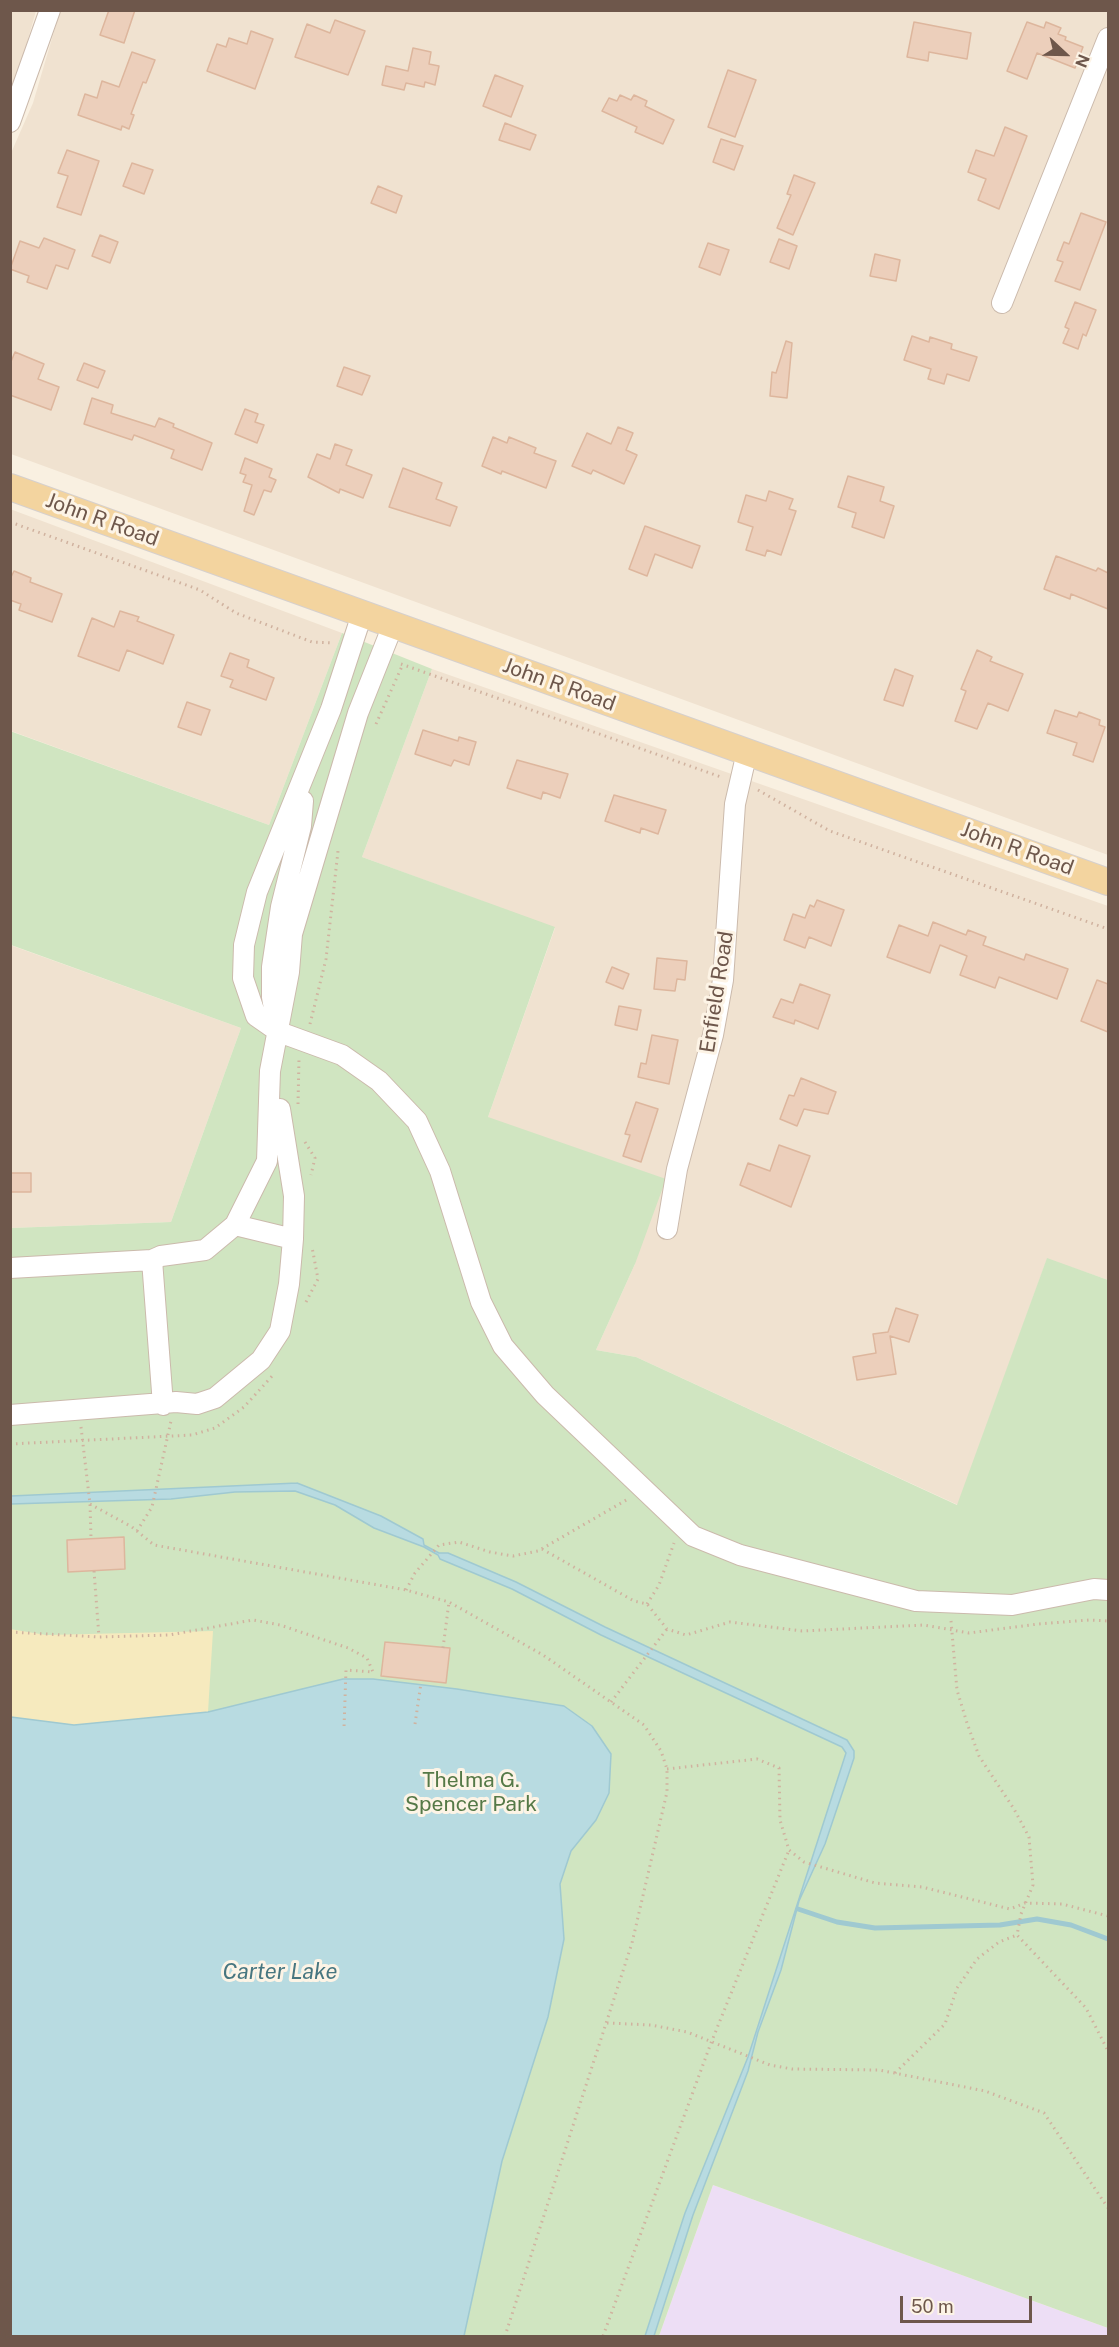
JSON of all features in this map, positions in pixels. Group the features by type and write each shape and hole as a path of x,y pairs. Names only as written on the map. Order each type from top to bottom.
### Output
{"main road":[{"name":"John R Road","path":"10,487 1108,882"}],"street":[{"path":"10,122 50,10"},
{"path":"1002,303 1108,38"},
{"path":"362,614 331,709 305,778 257,892 244,945 243,978 256,1016 279,1032 342,1055 379,1081 417,1121 440,1171 481,1302 503,1346 545,1395 642,1490 693,1536 740,1555 916,1601 1012,1605 1094,1589 1108,1590"},
{"path":"10,1268 152,1260 161,1256 204,1250 235,1225 267,1161 270,1071 279,1032 292,934 358,713 393,625"},
{"name":"Enfield Road","path":"668,1229 677,1169 713,1035 723,980 735,804 747,752"},
{"path":"10,1415 169,1403 197,1404 215,1398 261,1360 280,1331 289,1284 294,1196 279,1103 279,1032 272,997 272,967 281,907 303,816 305,778"},
{"path":"303,816 326,818"},
{"path":"243,965 272,967"},
{"path":"235,1225 293,1239"},
{"path":"152,1260 169,1403"}],"path":[{"path":"10,522 200,591 236,613 312,642 339,642"},
{"path":"397,662 721,777"},
{"path":"758,790 830,831 1108,929"},
{"path":"137,1531 152,1507 164,1457 169,1403"},
{"path":"78,1411 90,1504 91,1538"},
{"path":"406,1590 429,1553 448,1541 513,1556 542,1549 642,1490"},
{"path":"90,1504 137,1531 154,1545 406,1590 449,1602 543,1655 644,1725 654,1737 667,1769 668,1792 653,1860 632,1943 505,2337"},
{"path":"647,1604 658,1585 682,1526"},
{"path":"542,1549 634,1601 647,1604 667,1629 686,1635 730,1622 802,1631 924,1625 953,1632 969,1633 1089,1620 1108,1621"},
{"path":"94,1571 99,1637"},
{"path":"443,1648 449,1602"},
{"path":"948,1603 953,1632 957,1690 975,1745 1029,1837 1033,1885 1021,1914 1017,1934"},
{"path":"10,1632 99,1637 169,1635 253,1620 280,1625 348,1648 367,1658 373,1672 346,1670 344,1728"},
{"path":"611,1702 667,1629"},
{"path":"416,1724 422,1683"},
{"path":"667,1769 757,1759 779,1768 780,1820 789,1850 804,1862 875,1882 922,1887 1010,1908 1026,1903 1062,1904 1108,1916"},
{"path":"603,2337 711,2043 789,1850"},
{"path":"1017,1934 1086,2008 1108,2051"},
{"path":"895,2073 945,2025 957,1988 977,1959 999,1942 1017,1934"},
{"path":"607,2023 651,2025 687,2032 770,2065 792,2069 879,2070 985,2091 1044,2113 1108,2208"}],"shaded area":[{"path":"11,11 36,11 11,99"},
{"path":"60,11 1108,11 1108,855 11,454 11,153 33,103"},
{"path":"10,509 342,633 269,825 11,731"},
{"path":"432,669 1108,906 1108,1280 1047,1259 958,1505 636,1357 596,1350 635,1264 488,1117 555,928 362,857"},
{"path":"10,945 241,1028 171,1222 11,1228"},
{"path":"713,2185 1108,2328 1108,2336 659,2336"}],"green space":[{"name":"Thelma G. Spencer Park","path":"342,633 432,669 362,857 555,927 488,1117 666,1179 635,1264 596,1350 636,1357 957,1505 1047,1258 1108,1280 1108,2328 713,2185 659,2336 11,2336 11,1228 171,1222 241,1028 11,945 10,731 269,825"}],"sand":[{"path":"10,1629 46,1635 213,1631 208,1712 74,1725 11,1717"}],"water":[{"path":"297,1483 381,1516 423,1539 424,1545 439,1553 448,1553 516,1582 605,1627 847,1740 854,1751 854,1758 825,1844 799,1901 781,1970 758,2032 748,2071 693,2215 654,2336 645,2336 685,2213 748,2057 846,1753 842,1747 601,1635 512,1589 440,1559 438,1555 424,1547 374,1528 335,1505 295,1491 235,1492 171,1499 11,1504 11,1496"},
{"name":"Carter Lake","path":"343,1679 373,1679 457,1689 564,1706 592,1726 611,1754 609,1793 596,1820 571,1851 560,1884 564,1939 548,2017 502,2161 464,2336 11,2336 11,1717 74,1725 208,1712"}],"building":[{"path":"109,10 135,10 124,43 100,35"},
{"path":"335,20 365,31 348,75 295,57 307,24 330,33"},
{"path":"914,22 971,33 967,59 929,52 928,61 907,57"},
{"path":"1027,22 1044,28 1046,22 1061,28 1058,34 1066,37 1065,40 1083,47 1075,68 1037,53 1027,79 1007,71"},
{"path":"251,31 273,39 255,89 207,71 217,44 226,47 229,38 247,44"},
{"path":"413,48 431,52 429,64 439,66 435,85 425,82 424,87 406,83 404,90 382,85 386,66 408,71"},
{"path":"132,52 155,60 146,83 143,82 131,114 134,115 129,129 122,126 121,130 78,115 85,94 97,98 102,81 119,87"},
{"path":"728,70 756,80 735,137 708,127"},
{"path":"495,75 523,86 511,117 483,106"},
{"path":"620,95 631,100 634,95 647,101 645,106 674,120 663,144 635,132 637,127 602,111 609,98 617,101"},
{"path":"505,123 536,135 530,150 499,140"},
{"path":"1005,127 1027,136 999,209 978,200 986,179 968,172 976,150 994,156"},
{"path":"721,139 743,146 734,170 713,162"},
{"path":"67,150 99,161 81,215 57,207 68,176 58,173"},
{"path":"132,163 153,170 144,194 123,186"},
{"path":"794,175 815,183 793,235 777,228 791,195 787,194"},
{"path":"378,186 402,196 396,213 371,203"},
{"path":"1081,213 1106,222 1080,290 1055,281 1063,262 1057,260 1064,242 1069,244"},
{"path":"100,235 118,242 110,263 92,256"},
{"path":"44,238 75,250 68,269 56,265 47,289 27,282 29,276 10,269 20,241 39,248"},
{"path":"779,239 797,246 789,269 770,262"},
{"path":"708,243 729,250 720,275 699,267"},
{"path":"875,254 900,260 896,281 870,276"},
{"path":"1075,302 1096,310 1086,336 1083,334 1078,349 1063,343 1069,329 1065,327"},
{"path":"912,336 929,342 930,337 952,344 951,349 977,357 969,381 947,374 944,384 928,379 931,369 904,360"},
{"path":"786,341 792,343 787,398 770,396 772,372 776,373"},
{"path":"15,352 44,364 38,379 59,387 51,410 10,395 10,364"},
{"path":"84,363 105,371 98,388 77,380"},
{"path":"344,367 370,376 362,395 337,386"},
{"path":"92,398 113,405 111,413 155,427 159,418 174,424 173,427 212,443 202,470 171,458 174,450 134,435 132,440 84,424"},
{"path":"245,409 258,414 255,422 264,425 257,443 235,434"},
{"path":"618,427 633,433 626,450 637,455 624,484 593,470 591,474 572,466 587,433 611,444"},
{"path":"493,437 507,443 509,437 536,448 534,453 556,461 546,488 482,466"},
{"path":"335,444 352,450 346,465 372,475 363,498 340,489 339,493 308,477 317,454 330,459"},
{"path":"245,458 272,469 269,477 276,480 271,492 264,490 254,515 244,511 252,485 243,482 246,475 240,473"},
{"path":"403,468 442,483 436,499 457,507 450,526 389,507"},
{"path":"848,476 884,487 880,501 894,506 884,538 852,527 856,513 838,507"},
{"path":"769,491 793,499 789,509 796,511 781,555 767,550 765,556 746,550 753,527 738,522 746,495 766,501"},
{"path":"645,526 700,546 692,568 655,554 647,576 629,569"},
{"path":"1056,556 1096,571 1098,568 1108,573 1108,609 1071,594 1070,599 1044,589"},
{"path":"14,571 31,578 30,582 62,594 52,622 19,610 21,604 10,600 10,579"},
{"path":"120,611 139,617 137,621 174,635 163,664 127,650 119,671 78,656 92,618 114,627"},
{"path":"977,650 992,657 990,661 1023,674 1008,711 988,703 977,729 955,721 966,691 961,689"},
{"path":"230,653 249,660 247,667 274,678 266,700 230,687 233,680 221,676"},
{"path":"895,669 913,676 903,706 884,700"},
{"path":"187,702 210,710 201,735 178,727"},
{"path":"1055,710 1077,717 1079,712 1100,720 1099,725 1105,727 1093,762 1073,755 1077,743 1047,733"},
{"path":"423,730 458,741 459,737 476,742 469,765 454,760 451,766 415,754"},
{"path":"517,760 568,774 560,798 543,792 541,799 507,788"},
{"path":"614,795 666,810 658,834 641,828 640,833 605,821"},
{"path":"817,900 844,910 831,946 809,937 805,948 784,940 793,914 805,918 810,905 814,907"},
{"path":"933,922 966,935 968,930 986,937 983,945 1024,960 1026,954 1068,969 1057,999 999,977 995,988 960,975 967,956 940,945 930,973 887,957 899,925 928,936"},
{"path":"657,958 687,961 685,980 677,979 675,991 654,989"},
{"path":"612,967 629,974 623,989 606,982"},
{"path":"1097,980 1108,984 1108,1032 1081,1021"},
{"path":"800,984 830,995 818,1029 795,1020 794,1024 773,1017 781,999 793,1003"},
{"path":"619,1006 641,1010 637,1030 615,1025"},
{"path":"652,1035 678,1040 669,1084 638,1077 641,1063 646,1064"},
{"path":"801,1078 836,1092 828,1114 804,1109 797,1126 780,1119 789,1095 794,1096"},
{"path":"636,1102 658,1109 641,1162 623,1156 630,1135 625,1134"},
{"path":"779,1145 810,1156 791,1207 740,1185 748,1163 770,1171"},
{"path":"10,1173 31,1173 31,1192 10,1192"},
{"path":"896,1308 918,1315 909,1342 890,1336 896,1374 857,1380 853,1357 876,1353 873,1334 888,1332"},
{"path":"124,1537 125,1569 68,1572 67,1540"},
{"path":"385,1642 450,1648 446,1683 381,1676"}],"waterway":[{"path":"798,1909 837,1922 875,1928 1000,1925 1037,1919 1071,1925 1108,1939"}]}
